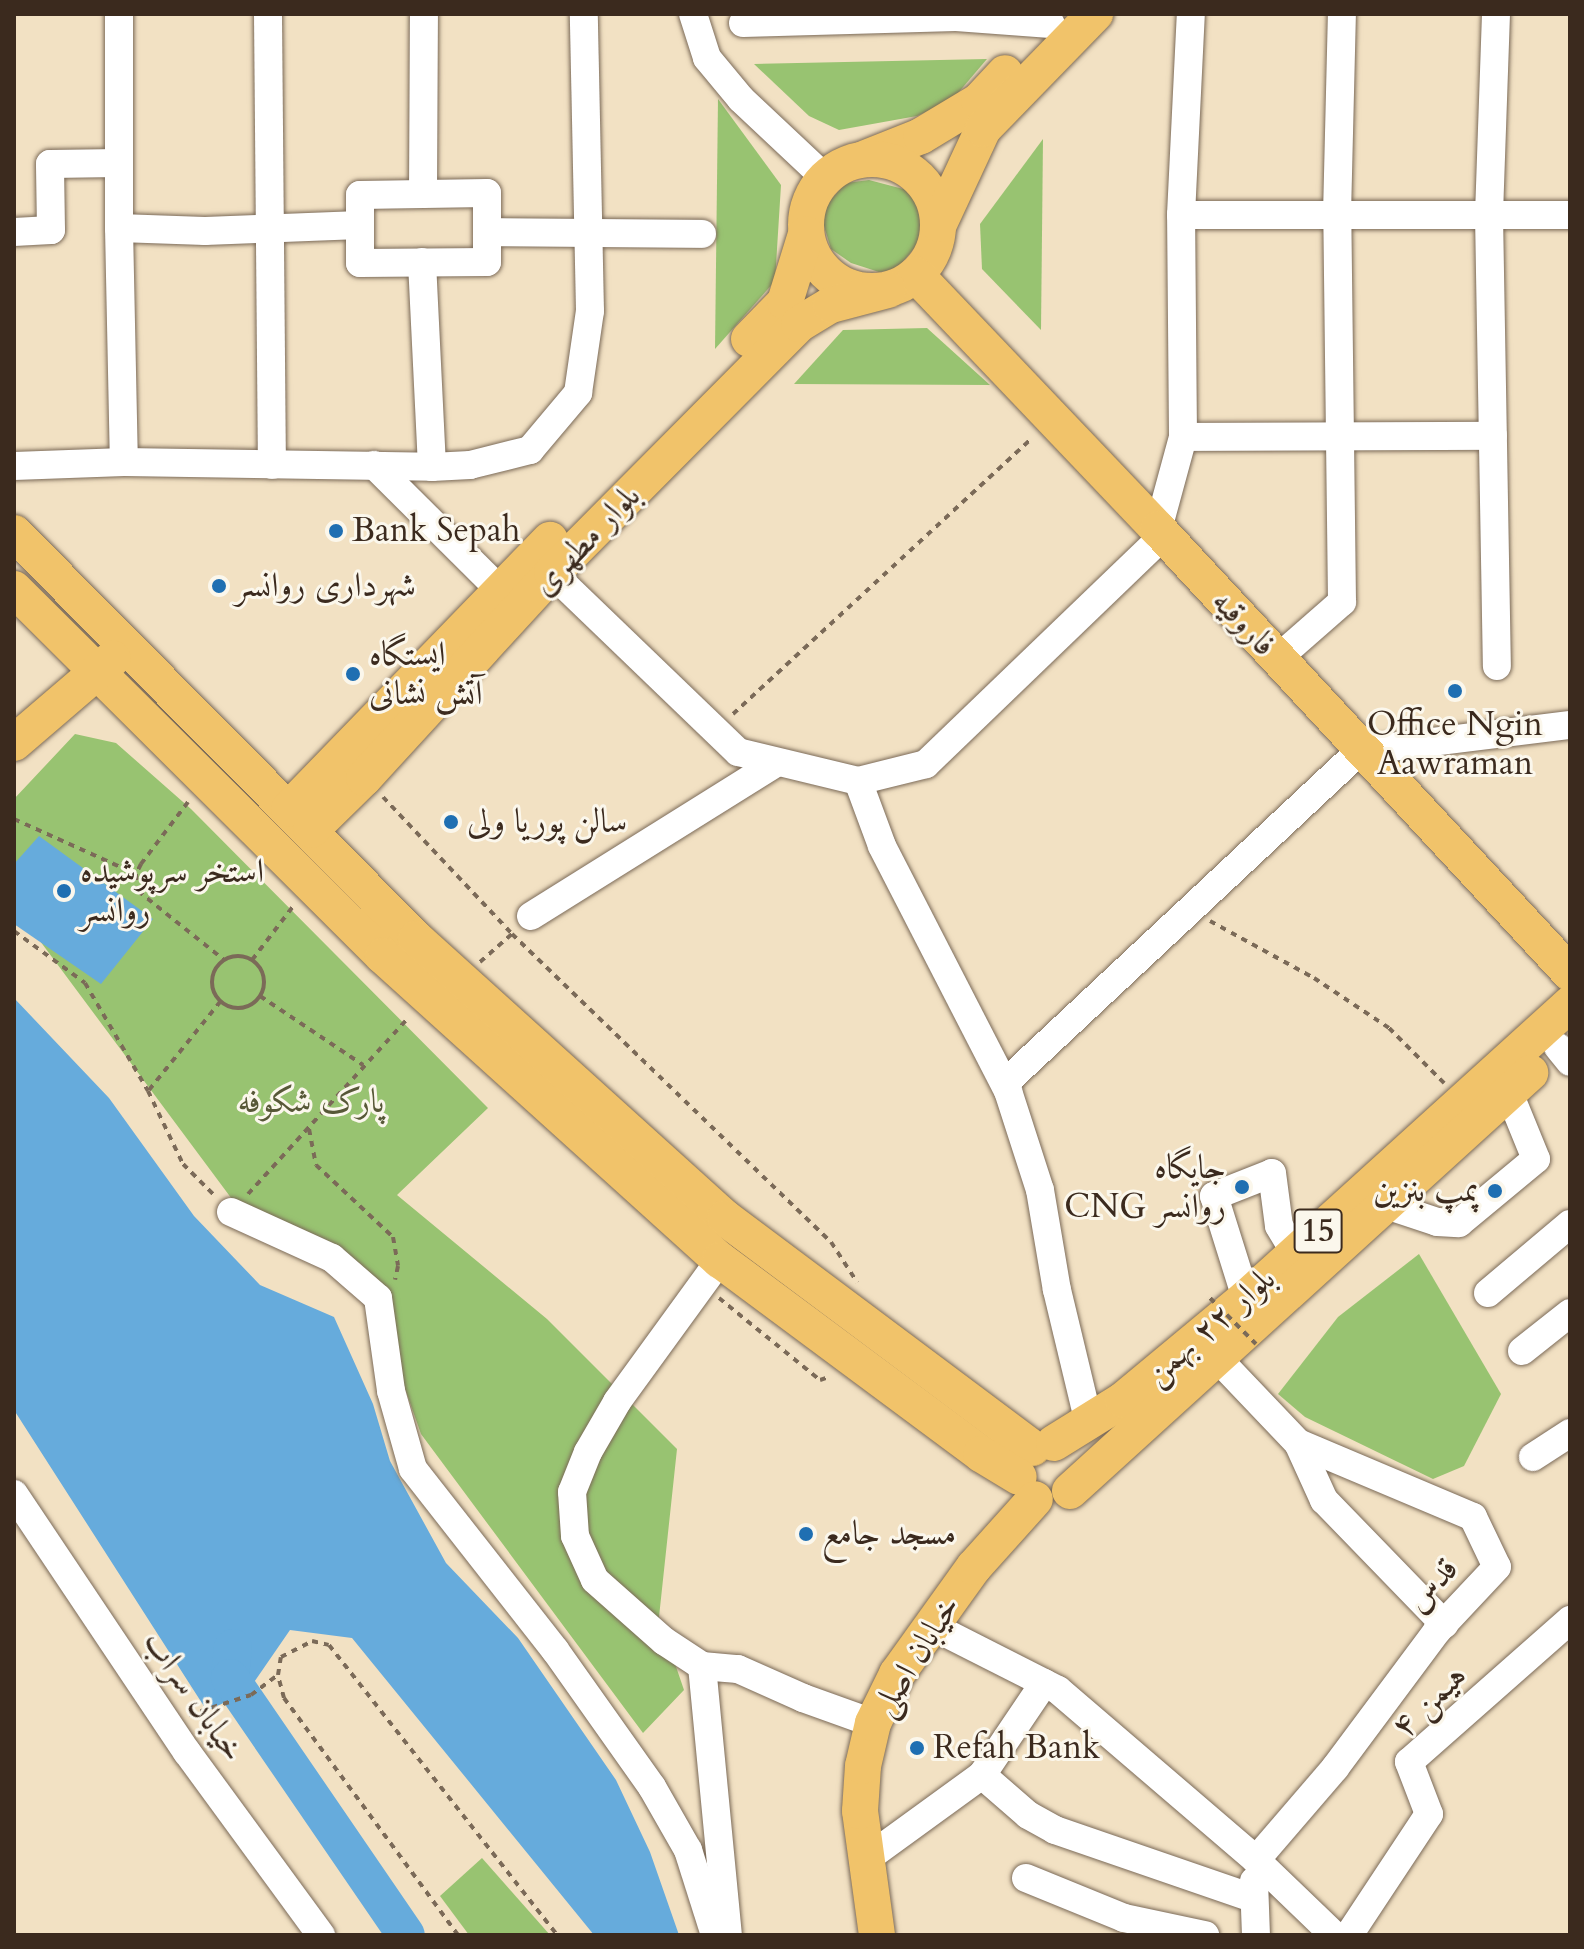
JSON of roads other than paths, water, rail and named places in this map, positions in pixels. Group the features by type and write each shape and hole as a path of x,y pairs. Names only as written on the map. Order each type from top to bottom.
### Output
{"main road":[{"path":"1056,19 979,101 921,136 843,164 825,178 809,204 806,234 816,261 835,280 861,291 902,282 933,252 939,224 983,129 1095,14"},
{"path":"866,158 888,160 908,168 925,183 935,203 939,224"},
{"name":"بلوار مطهری","path":"300,820 501,591 785,302 806,234"},
{"name":"بلوار مطهری","path":"300,820 364,778 552,573 799,324 831,305 902,282"},
{"name":"فاروقیه","path":"902,282 1053,418 1570,973"},
{"path":"14,533 416,939 460,995 720,1260 981,1454 1042,1472"},
{"path":"14,589 310,884 460,995 725,1218 865,1324 1042,1472"},
{"path":"14,743 127,645"},
{"name":"بلوار ۲۲ بهمن","path":"1042,1472 1089,1423 1123,1400 1246,1298 1570,1004"},
{"name":"بلوار ۲۲ بهمن","path":"1042,1472 1218,1359 1509,1093 1566,1048"},
{"name":"خیابان اصلی","path":"877,1935 860,1811 863,1766 873,1723 897,1674 1042,1472"}],"street":[{"path":"119,14 124,462"},
{"path":"268,14 272,465"},
{"path":"423,194 424,14"},
{"path":"14,466 124,462 432,467 470,465 530,450 578,393 590,311 584,14"},
{"path":"693,14 707,58 741,99 825,178"},
{"path":"552,573 713,732 738,752 858,781 926,764 1161,532 1183,437 1181,215 1191,14"},
{"path":"1278,658 1342,602 1337,215 1342,14"},
{"path":"1496,14 1489,215 1497,666"},
{"path":"743,23 806,18 956,16 1056,19"},
{"path":"14,232 51,230 50,164 119,163"},
{"path":"487,193 487,262 360,263 360,195 423,194 487,193"},
{"path":"1181,215 1570,215"},
{"path":"119,228 268,230 360,225"},
{"path":"487,232 702,234"},
{"path":"422,262 432,467"},
{"path":"1183,437 1493,436"},
{"path":"374,465 501,591"},
{"path":"1005,1083 1360,751 1570,725"},
{"path":"521,925 776,763"},
{"path":"858,781 882,846 1005,1083 1040,1190 1057,1290 1089,1423"},
{"path":"1386,1205 1437,1222 1459,1223 1536,1159 1509,1093"},
{"path":"1246,1298 1214,1196 1272,1173 1279,1226 1295,1253"},
{"path":"231,1212 332,1258 378,1298 391,1391 413,1469 555,1650 652,1787 688,1850 715,1935"},
{"path":"1488,1293 1570,1224"},
{"path":"720,1260 617,1402 588,1452 572,1492 575,1536 595,1580 664,1641 702,1666 738,1669 803,1698 873,1723"},
{"path":"1522,1351 1570,1313"},
{"name":"قدس","path":"1218,1359 1298,1443 1473,1517 1497,1567 1444,1624 1335,1768 1256,1860"},
{"path":"1533,1457 1570,1433"},
{"path":"1298,1443 1324,1500 1444,1624"},
{"name":"خیابان سراب","path":"14,1494 187,1752 321,1935"},
{"name":"هیمن ۴","path":"1349,1935 1429,1814 1409,1762 1570,1620"},
{"path":"932,1626 1058,1690 1256,1860 1334,1935"},
{"path":"702,1666 728,1935"},
{"path":"865,1860 982,1775 1044,1683"},
{"path":"982,1775 1028,1815 1055,1830 1252,1898"},
{"path":"1256,1860 1252,1898 1256,1935"},
{"path":"1026,1878 1124,1918 1205,1935"}],"water":[{"name":"استخر سرپوشیده روانسر","path":"39,836 153,919 101,984 14,924 14,864"},
{"path":"14,998 109,1098 194,1216 260,1285 334,1317 373,1404 390,1461 446,1563 518,1638 616,1780 650,1852 679,1935 594,1935 352,1638 290,1630 248,1691 207,1711 14,1410"}],"waterway":[{"path":"233,1648 230,1678 406,1935"}],"place":[{"name":"Bank Sepah","path":"336,531"},
{"name":"شهرداری روانسر","path":"219,586"},
{"name":"ایستگاه آتش نشانی","path":"353,674"},
{"name":"Office Ngin Aawraman","path":"1455,691"},
{"name":"سالن پوریا ولی","path":"451,822"},
{"name":"استخر سرپوشیده روانسر","path":"64,891"},
{"name":"جایگاه CNG روانسر","path":"1242,1187"},
{"name":"پمپ بنزین","path":"1495,1191"},
{"name":"مسجد جامع","path":"806,1534"},
{"name":"Refah Bank","path":"917,1748"}],"park label":[{"name":"پارک شکوفه","path":"311,1102"}]}
